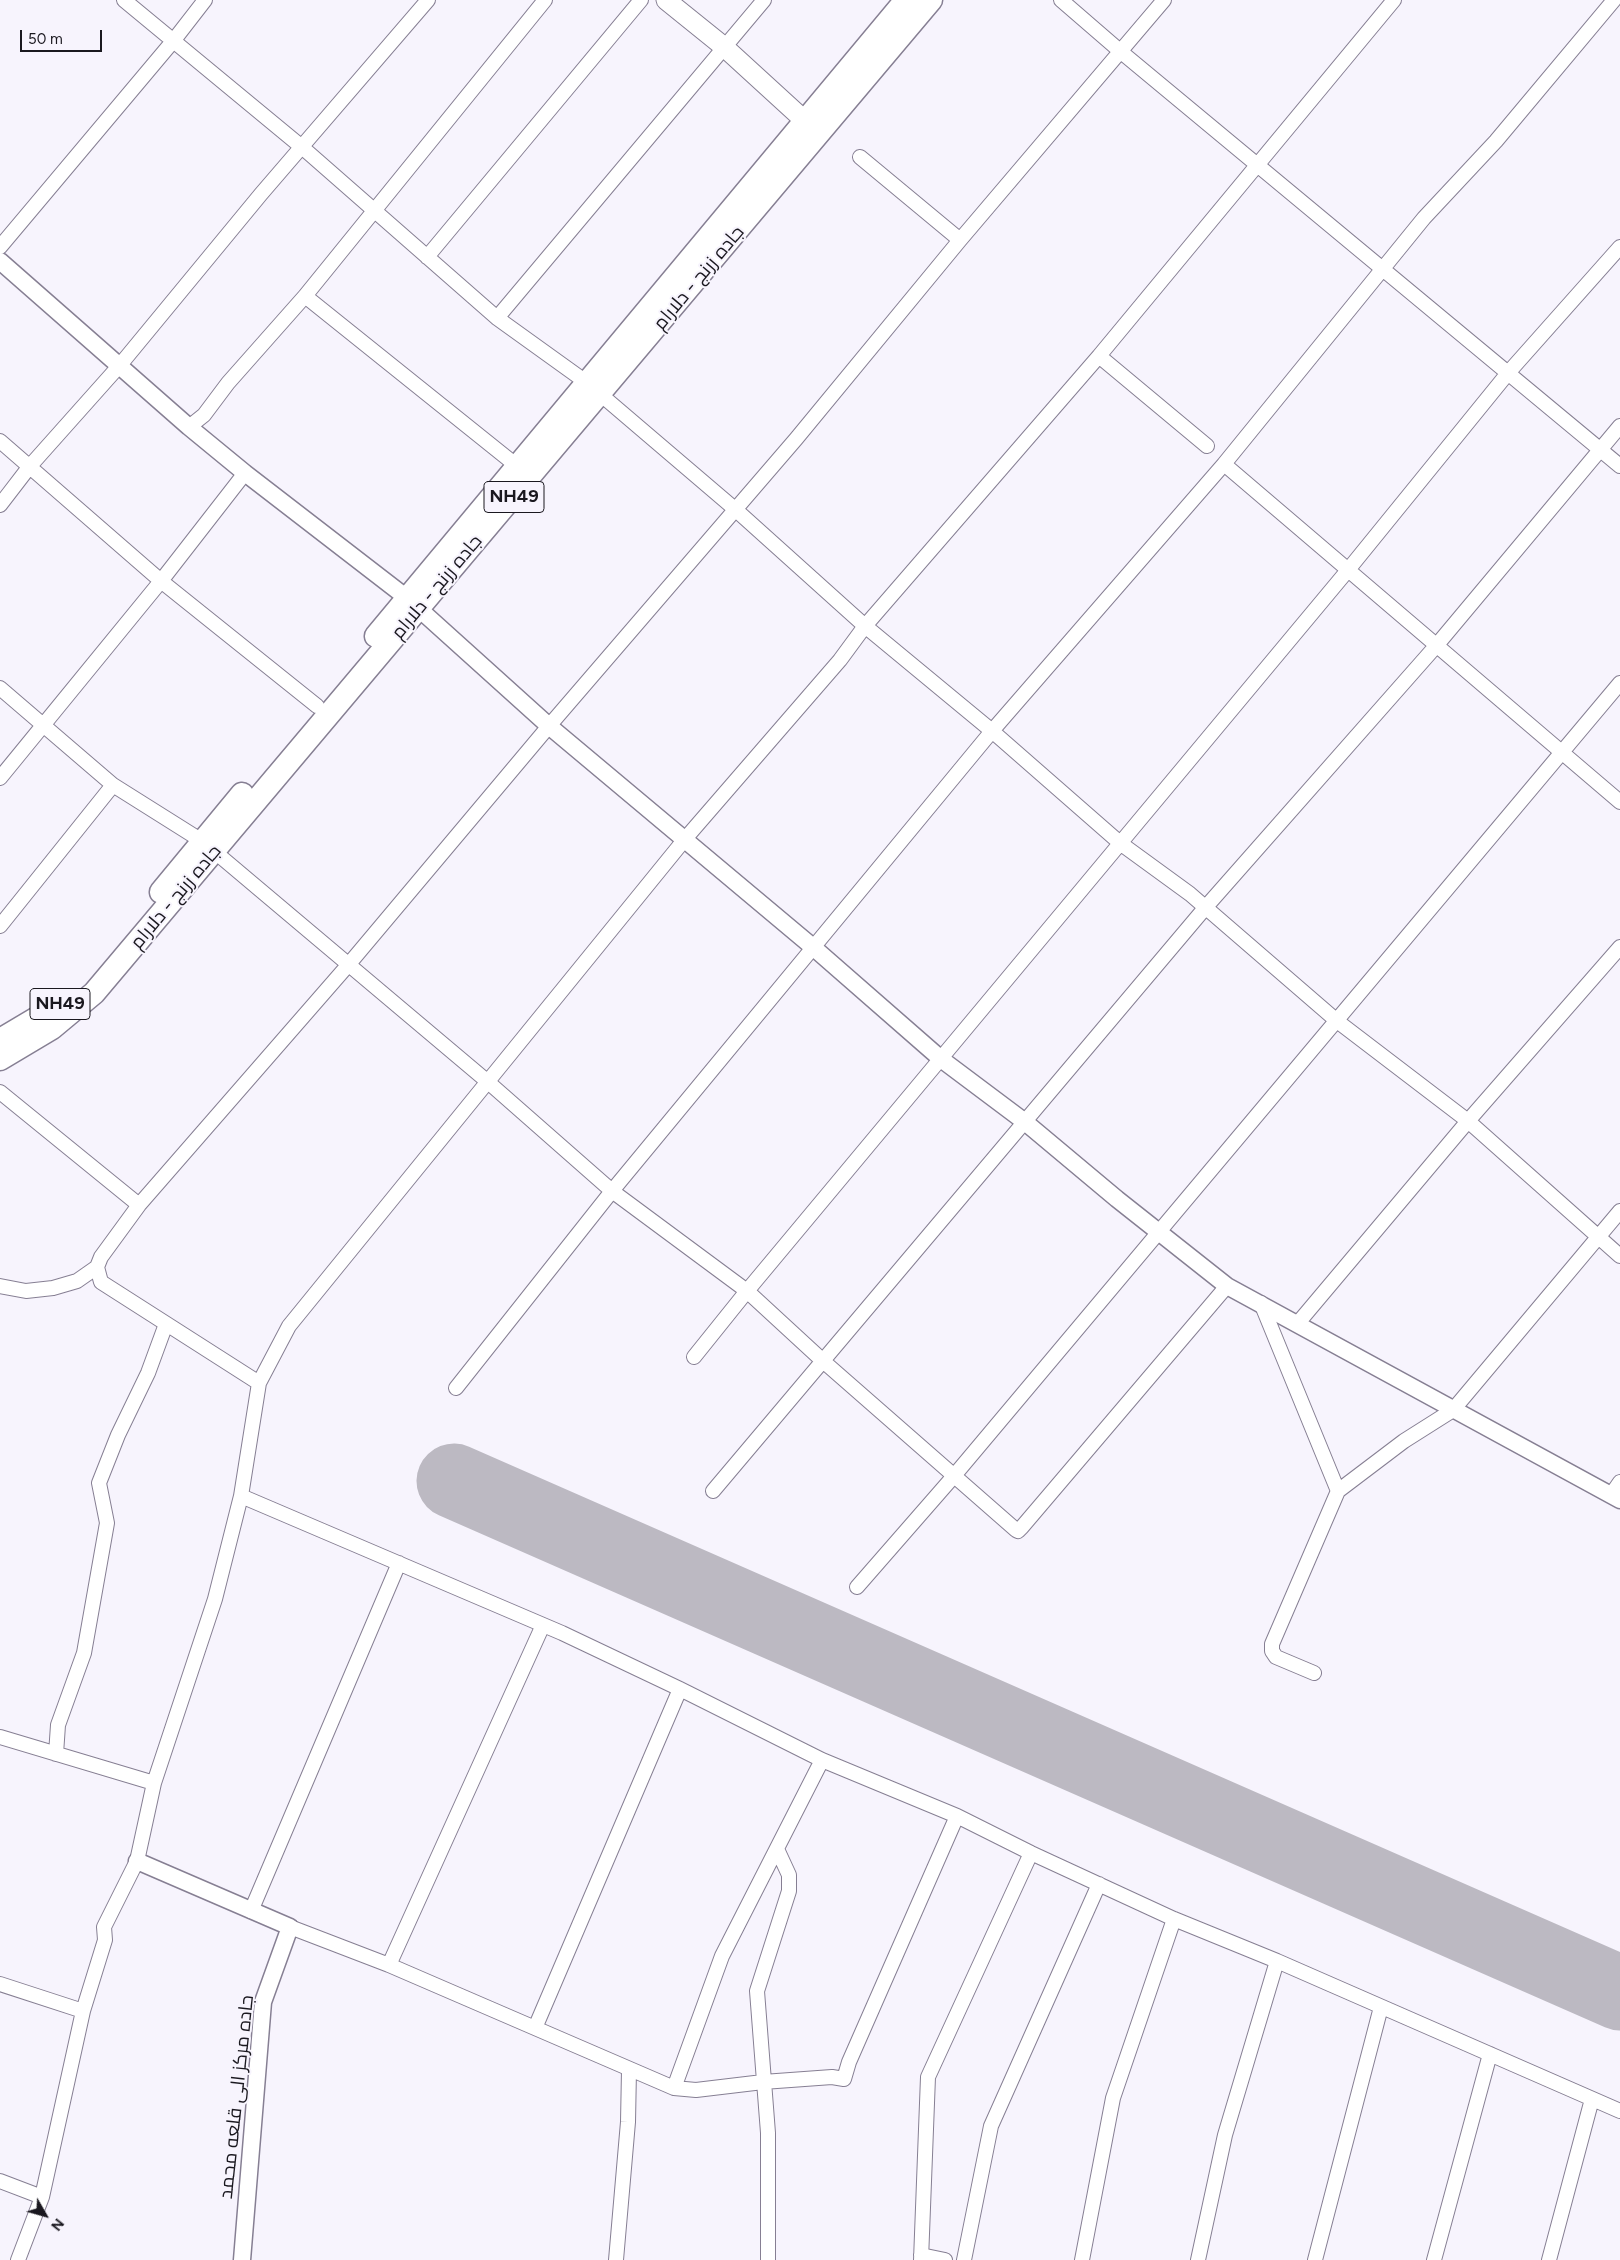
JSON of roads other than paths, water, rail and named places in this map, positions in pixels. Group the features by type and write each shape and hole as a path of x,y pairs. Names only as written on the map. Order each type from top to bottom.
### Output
{"highway":[{"name":"جاده زرنج - دلارام","path":"816,123 906,0"},
{"name":"جاده زرنج - دلارام","path":"0,1040 40,1018 81,988 208,847 270,783 414,603 816,123 931,0"},
{"name":"جاده زرنج - دلارام","path":"0,1059 52,1028 94,993 317,706 414,603 517,466 593,389"}],"main road":[{"path":"666,0 726,42"},
{"path":"682,0 816,123"}],"street":[{"path":"124,0 303,148 497,318 593,389 736,510 865,626 992,731 1120,843 1206,908 1337,1021 1468,1121 1620,1256"},
{"path":"0,247 174,40 205,0"},
{"path":"0,505 30,466 120,365 261,194 303,148 428,0"},
{"path":"189,427 204,415 228,384 306,296 545,0"},
{"path":"427,257 640,0"},
{"path":"497,318 726,42 764,0"},
{"path":"1061,0 1620,466"},
{"path":"0,1286 26,1291 53,1288 77,1281 97,1267 101,1257 139,1205 349,964 549,726 736,510 960,240 1164,0"},
{"path":"18,2260 42,2197 83,2011 106,1940 104,1927 137,1862 154,1783 215,1599 241,1496 259,1383 289,1326 685,839 840,660 865,626 1099,356 1394,0"},
{"path":"456,1388 612,1191 992,731 1224,464 1424,218 1496,141 1617,1"},
{"path":"860,157 960,240"},
{"path":"694,1357 1348,570 1508,373 1620,247"},
{"path":"0,261 189,427 245,473 414,603 549,726 814,948 941,1059 1025,1122 1159,1233 1227,1286 1298,1323 1452,1410 1617,1492"},
{"path":"306,296 517,466"},
{"path":"1099,356 1207,446"},
{"path":"713,1491 1206,908 1436,646 1620,426"},
{"path":"0,441 161,581 317,706"},
{"path":"1224,464 1620,802"},
{"path":"0,778 43,723 161,581 245,473"},
{"path":"856,1587 953,1476 1159,1233 1620,683"},
{"path":"0,688 113,785 208,847 488,1082 612,1191 747,1291 823,1361 1016,1530 1020,1530 1227,1286"},
{"path":"0,926 113,785"},
{"path":"1298,1323 1468,1121 1620,946"},
{"path":"1,1096 139,1205"},
{"path":"1314,1673 1276,1657 1272,1651 1272,1644 1338,1491 1404,1441 1452,1410 1620,1211"},
{"path":"97,1267 101,1282 259,1383"},
{"path":"1261,1303 1338,1491"},
{"path":"56,1754 58,1725 84,1654 107,1523 99,1483 118,1435 148,1374 166,1324"},
{"path":"241,1496 543,1625 680,1689 822,1760 957,1816 1031,1853 1174,1919 1277,1961 1620,2111"},
{"path":"251,1911 398,1563"},
{"path":"390,1965 543,1625"},
{"path":"535,2028 680,1689"},
{"path":"1,1739 154,1783"},
{"path":"674,2088 722,1956 822,1760"},
{"path":"137,1862 290,1927 390,1965 629,2070 674,2088 696,2090 764,2082 832,2077 844,2079 849,2062 957,1816"},
{"path":"768,2260 768,2133 757,1991 790,1891 789,1875 777,1849"},
{"path":"945,2260 921,2258 928,2077 1031,1853"},
{"path":"964,2260 991,2126 1099,1884"},
{"path":"1082,2260 1113,2098 1174,1919"},
{"name":"جاده مرکز الی قلعه محمد","path":"242,2260 263,2002 290,1927"},
{"path":"1198,2260 1225,2135 1277,1961"},
{"path":"0,1984 83,2011"},
{"path":"1315,2260 1381,2006"},
{"path":"1434,2260 1490,2054"},
{"path":"616,2260 628,2122 629,2070"},
{"path":"1549,2260 1592,2099"},
{"path":"0,2181 42,2197"}]}
